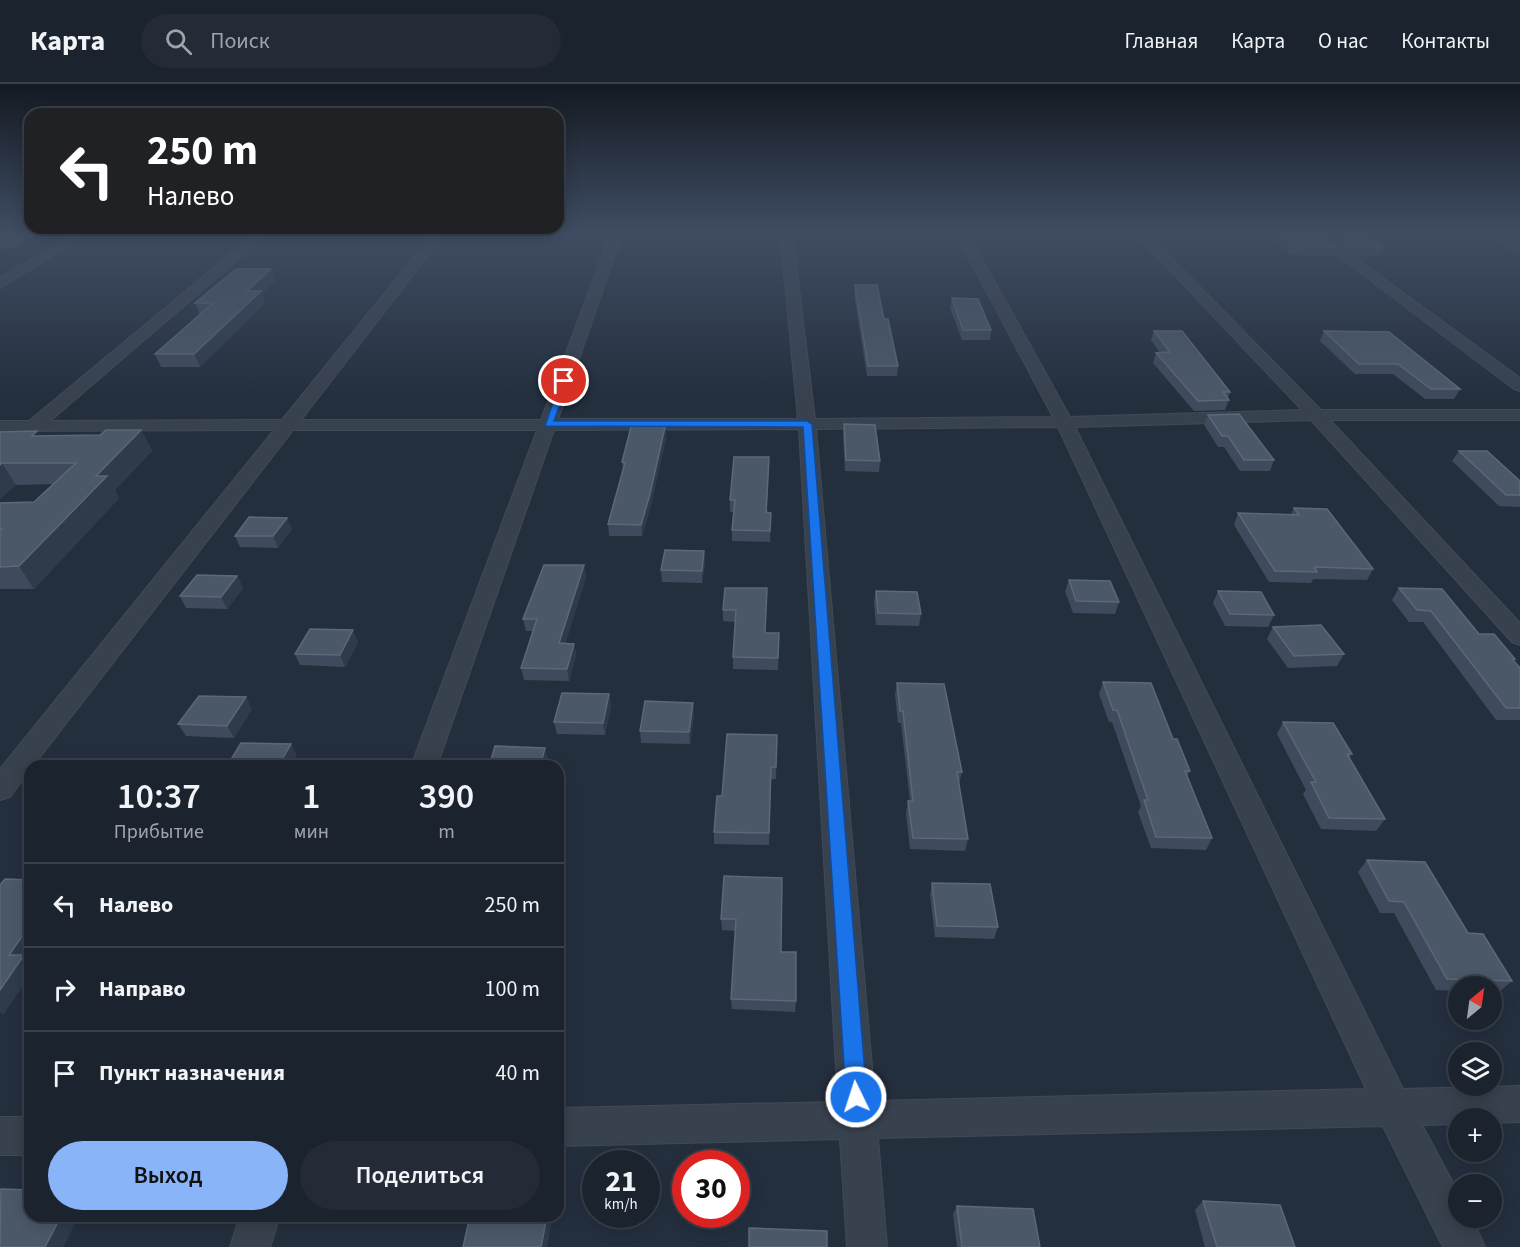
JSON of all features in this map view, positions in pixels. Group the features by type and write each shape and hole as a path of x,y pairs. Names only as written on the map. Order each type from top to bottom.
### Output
{"street":[{"path":"32,427 199,286"},
{"path":"0,789 396,286"},
{"path":"426,760 597,286"},
{"path":"792,286 807,424 867,1247"},
{"path":"991,286 1064,422 1394,1107 1465,1247"},
{"path":"1192,286 1316,415 1520,637"},
{"path":"1385,286 1520,387"},
{"path":"0,426 807,424 1064,422 1316,415 1520,415"},
{"path":"564,1127 1520,1104"},
{"path":"0,1136 24,1136"},
{"path":"250,1247 258,1222"}],"building":[{"path":"215,286 252,286 247,291 261,291 194,354 155,354 213,303 195,303"},
{"path":"855,286 877,286 884,319 888,319 898,366 868,366"},
{"path":"952,298 978,299 991,330 963,330"},
{"path":"1154,331 1182,331 1230,392 1223,392 1229,400 1198,401 1156,353 1170,352"},
{"path":"1324,331 1389,332 1460,389 1431,389 1398,364 1359,364"},
{"path":"1239,414 1274,460 1244,460 1228,436 1222,436 1208,415"},
{"path":"632,423 663,424 662,427 665,427 650,494 641,525 608,524 625,463 622,462"},
{"path":"844,424 875,425 880,461 846,460"},
{"path":"106,430 141,430 96,476 107,476 19,566 0,567 0,531 2,529 0,529 0,503 34,502 76,463 2,463 0,465 0,432 37,431 32,436 100,435"},
{"path":"1459,451 1487,451 1520,481 1520,495 1506,495"},
{"path":"734,457 769,457 766,512 771,513 770,531 732,530 735,500 730,500"},
{"path":"1294,508 1327,509 1373,569 1314,567 1317,572 1275,571 1238,513 1299,515"},
{"path":"249,517 287,518 273,536 235,536"},
{"path":"665,550 704,551 702,571 661,570"},
{"path":"544,565 584,565 559,643 574,644 567,669 521,668 537,619 523,619"},
{"path":"197,575 237,576 221,597 180,596"},
{"path":"1069,580 1110,581 1119,602 1076,601"},
{"path":"725,588 767,588 765,633 779,633 778,658 733,657 736,610 723,610"},
{"path":"1399,588 1442,589 1479,634 1494,634 1520,668 1520,708 1506,708 1431,611 1417,610"},
{"path":"876,591 917,592 921,614 878,613"},
{"path":"1218,591 1261,592 1274,615 1230,614"},
{"path":"1321,625 1344,654 1294,656 1273,627"},
{"path":"310,629 353,630 340,655 295,654"},
{"path":"1103,682 1151,683 1173,739 1177,739 1190,771 1185,771 1212,838 1156,837 1144,800 1148,800 1117,710 1113,710"},
{"path":"897,683 944,684 962,772 957,772 968,839 913,838 908,801 913,801 903,711 900,711"},
{"path":"562,693 609,694 603,723 554,722"},
{"path":"199,696 246,697 227,726 178,724"},
{"path":"645,701 693,703 689,732 640,731"},
{"path":"1283,722 1333,723 1352,754 1347,754 1385,819 1329,818 1311,782 1316,782"},
{"path":"727,734 777,735 776,767 771,767 769,833 714,832 717,796 722,796"},
{"path":"241,743 291,744 282,760 231,760"},
{"path":"495,746 545,748 542,760 491,760"},
{"path":"1367,860 1425,862 1468,933 1483,934 1512,981 1502,981 1502,976 1448,976 1447,979 1404,902 1389,901"},
{"path":"724,876 782,878 781,952 796,952 796,1001 731,999 736,919 721,919"},
{"path":"5,879 24,880 24,934 9,955 24,955 0,990 0,885"},
{"path":"932,883 990,884 998,927 937,926"},
{"path":"1,1189 24,1190 24,1222 58,1222 45,1247 0,1247"},
{"path":"1203,1201 1280,1205 1295,1247 1217,1247"},
{"path":"957,1206 1033,1209 1040,1247 962,1247"},
{"path":"469,1222 546,1222 541,1247 463,1247"},
{"path":"749,1228 827,1231 827,1247 749,1247"}],"route":[{"path":"564,381 548,424 807,424 856,1097"}]}
